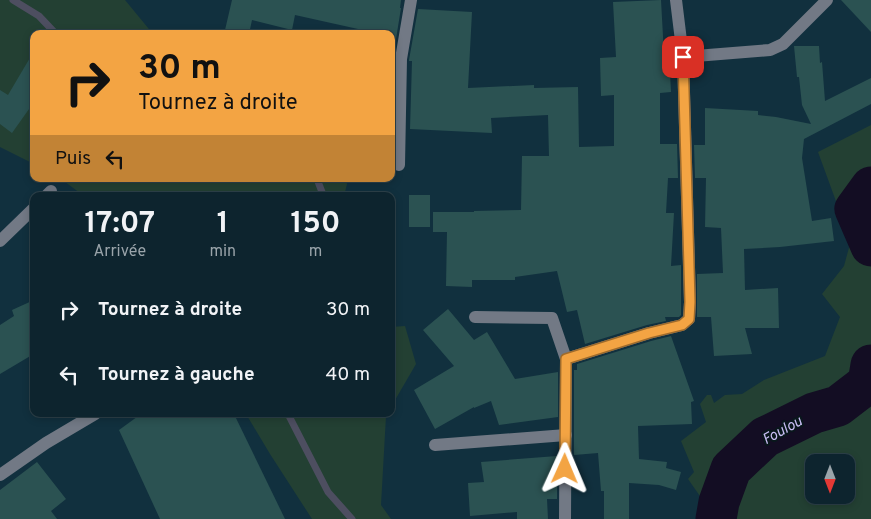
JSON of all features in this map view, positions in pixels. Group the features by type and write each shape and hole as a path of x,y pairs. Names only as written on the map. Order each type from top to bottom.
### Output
{"street":[{"path":"399,165 401,59 411,0"},
{"path":"566,359 649,333 682,325 689,319 683,57 676,0"},
{"path":"683,57 770,50 783,44 827,0"},
{"path":"0,241 30,212"},
{"path":"475,317 552,318 566,359 565,519"},
{"path":"0,475 90,417"},
{"path":"435,445 566,435"}],"green space":[{"path":"0,0 125,0 150,30 30,30 30,162 0,147"},
{"path":"871,125 871,519 704,519 702,499 688,479 694,472 681,441 706,422 700,404 707,395 711,395 714,403 725,395 742,394 764,380 825,356 840,317 822,294 844,266 853,233 837,204 818,152"},
{"path":"65,182 347,182 347,184 345,192 79,192"},
{"path":"405,326 416,364 395,400 395,327"},
{"path":"248,417 386,417 381,505 391,519 312,519"}],"building":[{"path":"232,0 401,0 396,39 395,30 362,30 295,15 292,30 252,20 250,30 225,30"},
{"path":"661,0 665,73 670,73 671,92 660,93 660,144 677,144 678,178 668,178 666,213 674,213 671,266 681,265 681,315 679,317 665,317 666,321 585,344 577,310 567,312 557,271 515,277 515,280 472,280 472,287 446,286 447,232 433,232 433,212 521,210 522,156 549,156 548,115 491,118 492,133 410,129 412,61 409,60 418,9 472,12 468,88 534,85 534,88 578,87 579,147 614,146 614,95 601,96 600,58 616,57 613,2"},
{"path":"841,0 871,0 871,32"},
{"path":"794,46 819,46 825,101 871,78 871,104 804,139 802,158 812,221 831,218 834,241 744,249 745,290 778,288 779,328 745,328 752,354 714,356 711,317 697,317 697,274 723,273 721,228 705,227 706,178 695,178 694,145 705,145 705,108 758,111 758,115 811,124 802,105"},
{"path":"30,58 30,108 12,133 0,124 0,90 8,95"},
{"path":"409,195 430,195 430,227 409,227"},
{"path":"30,302 30,356 0,374 0,325 14,316 12,310"},
{"path":"448,309 474,340 487,332 515,379 558,372 558,417 499,425 491,401 474,407 435,429 414,390 454,366 423,330"},
{"path":"671,336 694,401 691,402 692,424 638,426 639,459 667,462 666,468 681,472 676,490 659,485 629,483 629,519 604,519 604,491 601,491 598,453 574,455 574,370 577,370 577,364"},
{"path":"137,417 235,417 285,519 160,519 119,430"},
{"path":"557,456 557,499 547,499 548,519 517,519 517,512 470,516 468,483 484,482 481,462"},
{"path":"37,462 66,499 51,511 57,519 0,519 0,490"}],"waterway":[{"path":"13,0 39,16 52,30"},
{"path":"318,182 322,192"},
{"name":"Foulou","path":"871,187 855,209 871,246"},
{"name":"Foulou","path":"716,519 719,502 731,469 765,437 814,413 838,406 868,383 871,365"},
{"path":"290,417 328,492 352,519"}],"route":[{"path":"565,469 566,359 649,333 682,325 689,319 683,57"}]}
